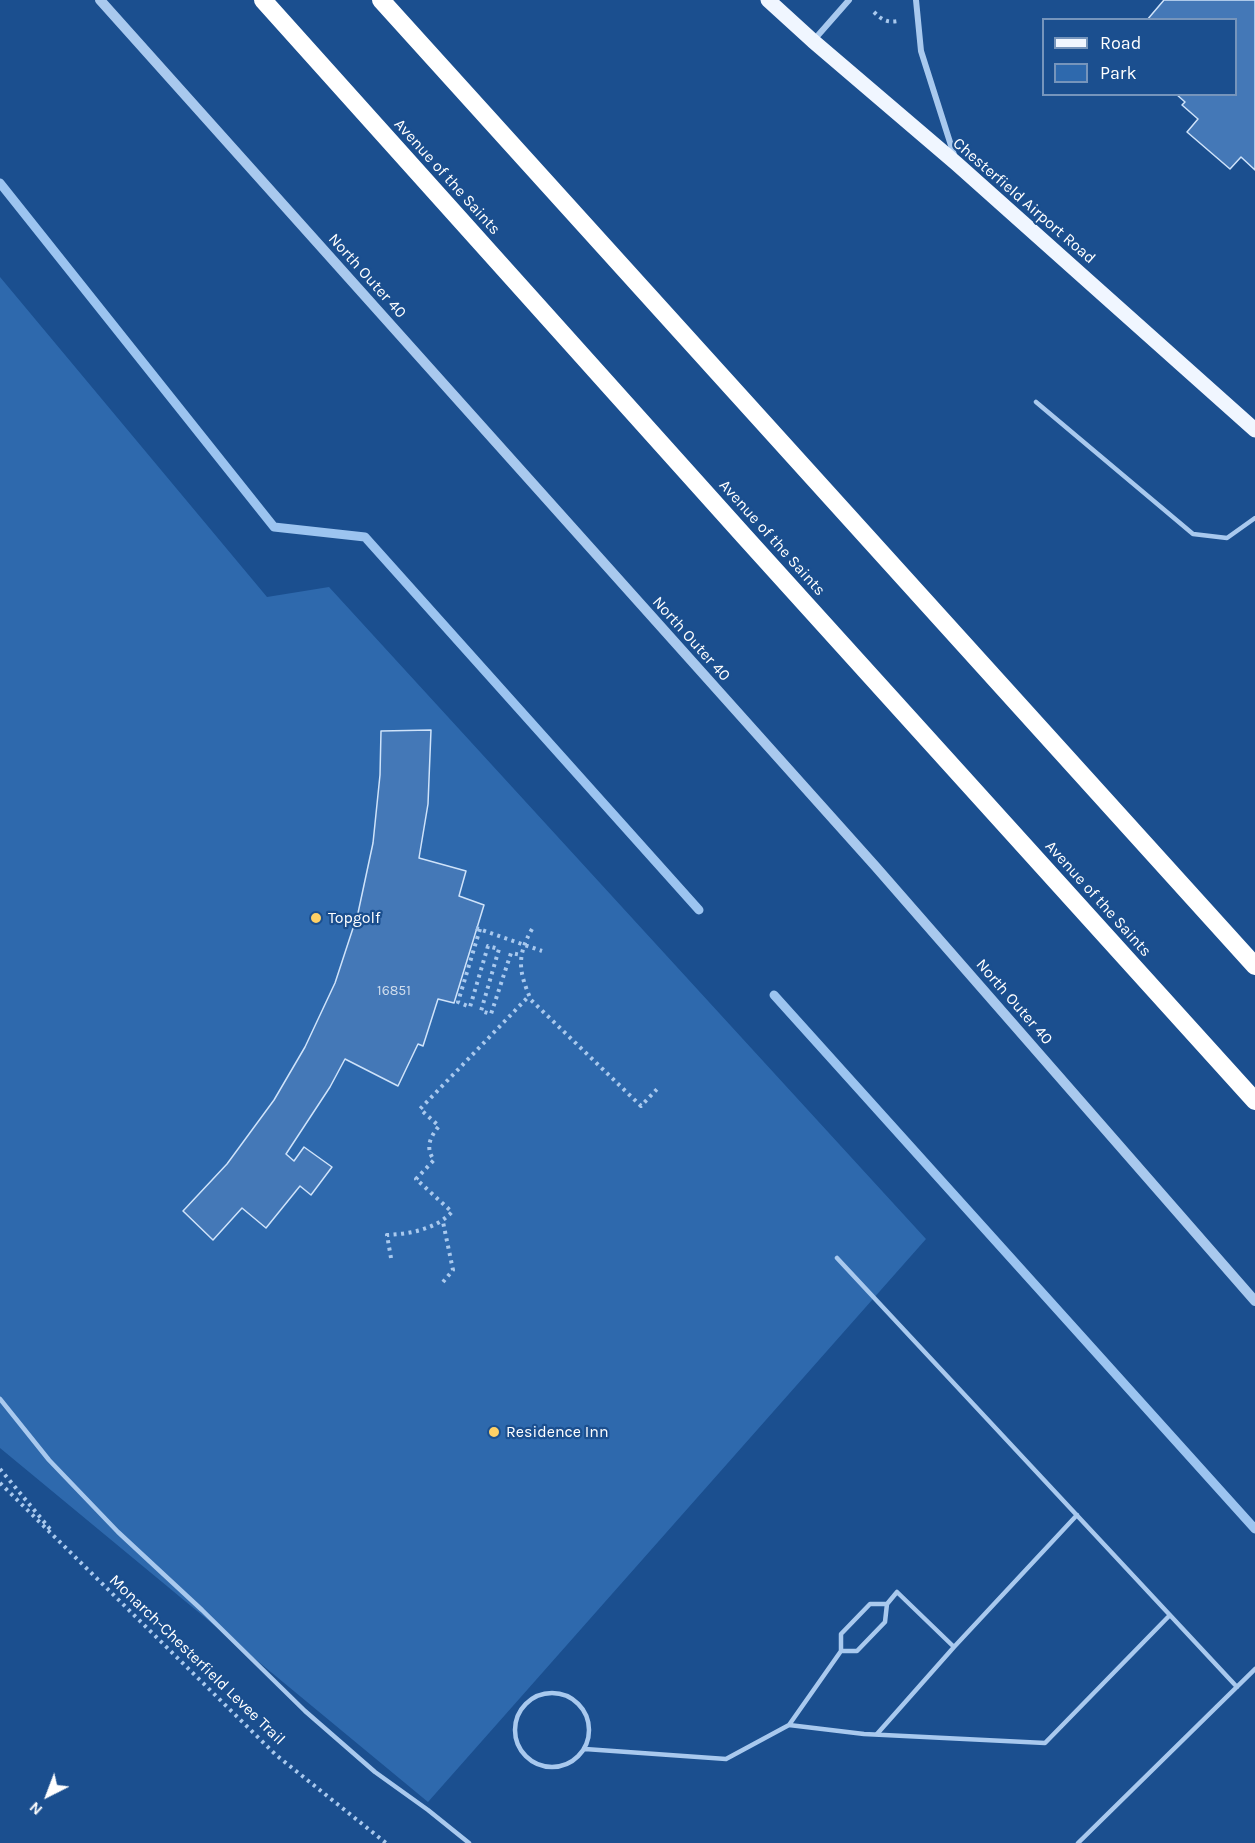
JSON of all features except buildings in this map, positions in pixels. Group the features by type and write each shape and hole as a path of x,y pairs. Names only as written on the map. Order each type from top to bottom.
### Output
{"highway":[{"name":"Avenue of the Saints","path":"263,0 1255,1101"},
{"path":"381,0 1255,966"}],"main road":[{"name":"Chesterfield Airport Road","path":"768,0 957,164 1255,430"}],"street":[{"name":"North Outer 40","path":"100,0 876,867 1255,1301"},
{"path":"813,41 849,0"},
{"path":"916,0 921,51 957,164"}],"lane":[{"path":"1036,402 1193,534 1227,538 1255,518"},
{"path":"837,1258 1237,1687"},
{"path":"0,1398 49,1460 118,1532 305,1711 375,1772 469,1843"},
{"path":"877,1734 954,1647 1077,1515"},
{"path":"841,1651 857,1651 885,1622 887,1604 897,1592 954,1647"},
{"path":"585,1749 726,1759 789,1725 841,1651 841,1634 870,1604 887,1604"},
{"path":"789,1725 877,1734 1045,1743 1170,1615"},
{"path":"1078,1843 1255,1669"},
{"path":"555,1692 567,1695 578,1702 586,1712 590,1725 590,1737 585,1749 577,1759 566,1765 542,1766 531,1761 517,1742 515,1730 522,1707 531,1699 542,1694 555,1692"}],"path":[{"path":"874,12 881,19 889,22 898,21"},
{"path":"521,955 511,953 491,1014 481,1011 499,949 488,946 470,1007 458,1002 478,929 542,951"},
{"path":"532,929 521,955 524,985 529,996 641,1106 659,1087"},
{"path":"391,1258 387,1235 405,1234 443,1222 452,1212 416,1179 434,1160 429,1150 429,1142 439,1126 420,1109 529,996"},
{"path":"443,1222 453,1270 443,1282"},
{"path":"0,1469 66,1548"},
{"name":"Monarch-Chesterfield Levee Trail","path":"0,1483 276,1755 386,1843"}],"green space":[{"name":"Topgolf","path":"0,277 267,597 329,587 926,1239 428,1802 0,1448"}],"waterway":[{"path":"0,183 274,527 365,537 699,910"},
{"path":"774,995 1255,1529"}],"place":[{"name":"Topgolf","path":"316,918"},
{"name":"Residence Inn","path":"494,1432"}]}
